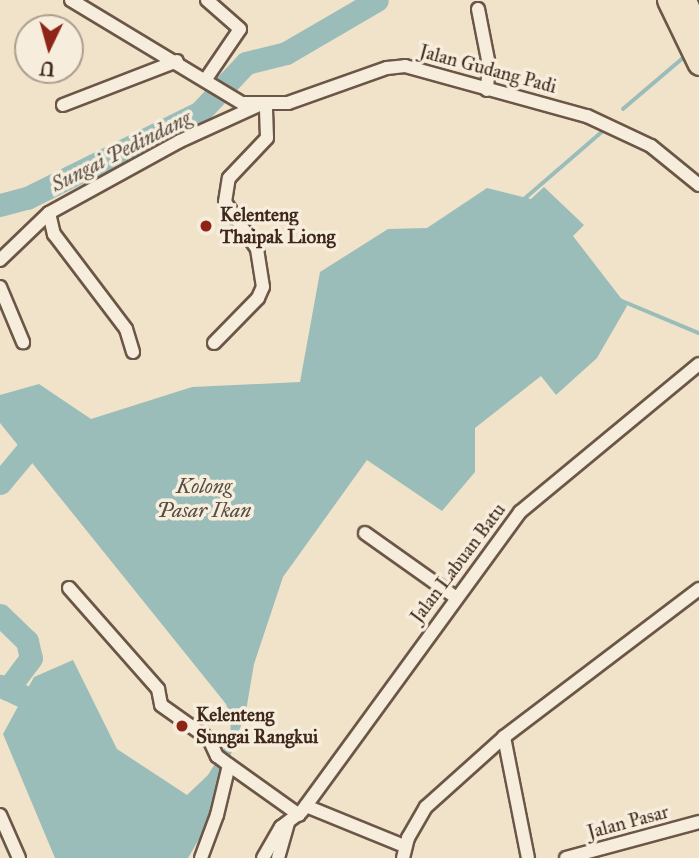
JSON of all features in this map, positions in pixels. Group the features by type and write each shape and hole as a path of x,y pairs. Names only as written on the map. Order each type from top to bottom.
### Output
{"highway":[{"path":"668,0 699,64"},
{"path":"685,0 699,32"}],"street":[{"name":"Jalan Gudang Padi","path":"71,0 177,61 229,97 262,106 311,97 396,66 576,113 636,137 672,159 699,185"},
{"path":"207,0 240,29 207,80"},
{"path":"478,9 489,65 487,90"},
{"path":"63,105 177,61"},
{"path":"0,260 49,213 262,106 267,138 229,178 225,202 257,249 262,287 258,298 215,343"},
{"path":"49,213 54,234 126,329 133,352"},
{"path":"0,287 23,342"},
{"name":"Jalan Labuan Batu","path":"262,858 316,792 455,597 531,501 699,364"},
{"path":"365,533 455,597"},
{"path":"69,587 158,689 161,705 210,740 224,762 298,815 405,854 426,807 504,737 699,589"},
{"path":"504,737 528,858"},
{"path":"201,858 217,815 224,762"},
{"path":"0,815 19,858"},
{"path":"278,858 298,815"},
{"name":"Jalan Pasar","path":"566,858 699,822"}],"water":[{"name":"Kolong Pasar Ikan","path":"544,187 584,225 573,236 627,306 597,358 556,395 541,376 475,428 475,472 442,511 367,460 283,577 254,664 246,711 205,829 188,858 55,858 3,734 34,677 73,660 117,749 187,795 208,775 230,739 231,717 226,704 0,423 0,395 39,384 91,419 192,387 300,382 320,272 388,229 427,228 487,188 531,199"}],"waterway":[{"name":"Sungai Pedindang","path":"0,205 27,198 200,112 246,63 286,53 377,0"},
{"path":"623,109 683,58"},
{"path":"523,200 604,130"},
{"path":"620,300 699,333"},
{"name":"Sungai Pedindang","path":"0,483 29,448"},
{"name":"Sungai Pedindang","path":"0,615 27,641 31,658 8,689 0,686"},
{"path":"8,689 52,710"}],"place":[{"name":"Kelenteng Thaipak Liong","path":"206,226"},
{"name":"Kelenteng Sungai Rangkui","path":"182,726"}]}
